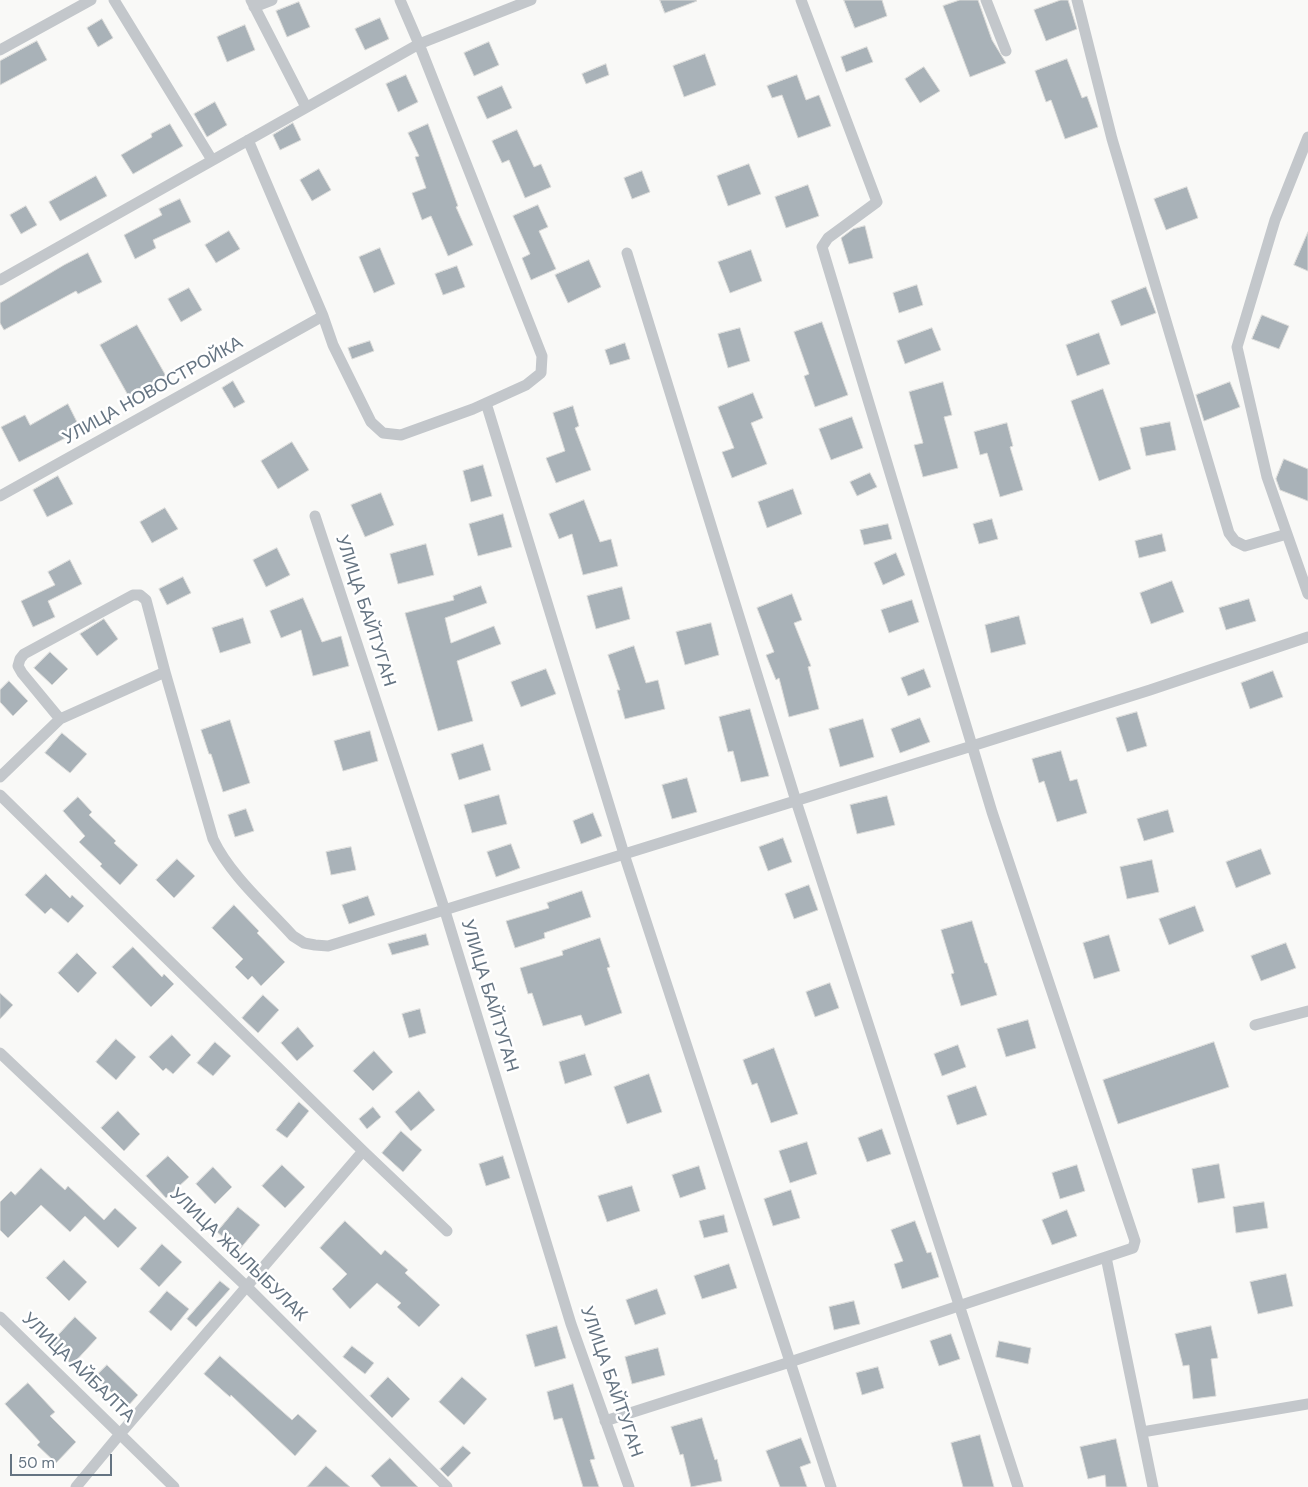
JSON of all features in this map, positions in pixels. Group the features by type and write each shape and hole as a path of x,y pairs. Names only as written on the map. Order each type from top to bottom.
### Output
{"street":[{"path":"0,50 91,0"},
{"path":"114,0 212,160"},
{"path":"272,0 253,4 306,107"},
{"path":"248,140 333,345 371,422 383,433 401,435 486,403 526,385 541,373 542,356 400,0"},
{"path":"0,280 419,44 531,0"},
{"path":"605,1421 1134,1248 1135,1241 992,812 822,247 828,238 877,202 801,0"},
{"path":"986,0 1006,51"},
{"path":"1077,0 1112,139 1229,533 1235,541 1245,546 1287,534"},
{"path":"1308,137 1275,220 1237,347 1267,477 1308,594"},
{"path":"627,253 796,800 1018,1487"},
{"name":"УЛИЦА НОВОСТРОЙКА","path":"0,496 322,316"},
{"path":"486,403 624,854 830,1487"},
{"name":"УЛИЦА БАЙТУГАН","path":"315,516 445,911 571,1324 629,1487"},
{"path":"60,719 22,673 18,666 20,659 24,654 133,595 140,595 146,600 211,832 220,854 232,870 293,936 304,943 328,946 1150,690 1308,637"},
{"path":"0,777 60,719 165,672"},
{"path":"0,796 447,1231"},
{"path":"1254,1025 1308,1011"},
{"name":"УЛИЦА ЖЫЛЫБУЛАК","path":"0,1053 247,1287 447,1487"},
{"path":"76,1487 363,1151"},
{"path":"1106,1257 1154,1487"},
{"name":"УЛИЦА АЙБАЛТА","path":"0,1317 174,1487"},
{"path":"1142,1432 1308,1404"}],"building":[{"path":"660,0 696,0 697,1 665,13"},
{"path":"844,0 882,0 887,16 855,28"},
{"path":"960,0 978,0 992,40 1006,63 970,77 943,6"},
{"path":"1061,0 1068,0 1077,29 1046,41 1034,10"},
{"path":"299,2 310,27 287,37 276,11"},
{"path":"380,18 389,39 365,50 355,29"},
{"path":"102,19 113,38 98,47 87,28"},
{"path":"245,25 255,50 227,62 217,37"},
{"path":"37,41 47,60 0,85 0,61"},
{"path":"489,42 499,65 474,76 464,53"},
{"path":"867,47 873,62 846,72 841,57"},
{"path":"705,54 716,85 684,97 673,66"},
{"path":"1067,59 1082,98 1087,96 1098,127 1065,139 1051,100 1046,102 1035,71"},
{"path":"606,64 609,75 586,84 582,74"},
{"path":"924,67 940,91 920,103 905,79"},
{"path":"406,75 418,102 398,112 386,84"},
{"path":"797,75 806,100 819,95 831,126 798,138 782,95 772,98 767,86"},
{"path":"502,86 512,108 487,119 477,97"},
{"path":"215,102 227,125 207,137 194,114"},
{"path":"293,123 301,140 280,150 273,135"},
{"path":"170,124 183,146 133,174 121,155 152,137 151,134"},
{"path":"428,124 458,206 456,207 473,245 448,256 431,216 422,220 412,193 426,188 415,157 419,156 408,133"},
{"path":"517,130 534,167 541,164 551,187 525,198 509,160 502,163 492,141"},
{"path":"749,164 761,194 728,206 717,176"},
{"path":"319,169 331,190 312,201 300,180"},
{"path":"642,171 650,192 632,199 624,178"},
{"path":"96,176 107,196 60,221 49,202"},
{"path":"808,185 819,216 786,228 775,197"},
{"path":"1187,187 1198,218 1166,230 1154,199"},
{"path":"180,199 191,222 153,240 156,248 135,259 124,235 162,215 159,209"},
{"path":"538,205 548,227 539,231 556,269 531,280 522,258 530,254 513,216"},
{"path":"26,206 37,225 21,234 10,215"},
{"path":"865,226 873,258 849,264 841,238 853,229"},
{"path":"229,231 240,249 216,263 205,245"},
{"path":"1308,232 1308,271 1294,265"},
{"path":"380,248 395,284 374,293 359,257"},
{"path":"751,250 762,281 730,293 718,262"},
{"path":"88,253 102,282 78,294 76,291 4,330 0,323 0,303"},
{"path":"589,260 601,287 568,303 555,275"},
{"path":"457,266 465,287 443,295 435,274"},
{"path":"917,285 923,305 899,313 893,293"},
{"path":"1146,287 1156,313 1121,326 1111,301"},
{"path":"189,288 202,310 181,322 168,299"},
{"path":"1262,315 1289,326 1279,349 1252,339"},
{"path":"822,322 848,395 815,407 804,376 809,374 794,332"},
{"path":"137,325 166,376 129,397 100,345"},
{"path":"740,328 750,361 728,368 718,334"},
{"path":"932,328 941,350 905,364 897,341"},
{"path":"1099,333 1110,364 1077,376 1066,345"},
{"path":"370,341 374,351 352,359 348,348"},
{"path":"625,343 630,359 610,365 605,350"},
{"path":"233,381 245,402 234,408 222,388"},
{"path":"943,382 952,415 944,417 958,468 923,477 914,445 923,443 909,392"},
{"path":"1230,382 1240,407 1204,421 1196,395"},
{"path":"1103,389 1131,469 1099,481 1071,401"},
{"path":"753,393 763,418 751,423 767,464 732,478 722,452 734,448 718,407"},
{"path":"68,404 81,430 19,462 1,427 25,415 30,425"},
{"path":"573,406 579,426 575,428 591,470 556,483 546,458 565,451 553,413"},
{"path":"852,417 863,448 831,460 819,429"},
{"path":"1170,422 1176,450 1146,456 1140,428"},
{"path":"1007,423 1013,446 1010,447 1023,490 1000,497 987,453 980,455 974,432"},
{"path":"292,442 309,470 278,489 261,461"},
{"path":"1284,459 1308,469 1308,501 1280,490 1276,479"},
{"path":"483,465 492,496 471,502 463,471"},
{"path":"870,473 877,487 857,496 850,482"},
{"path":"58,476 73,504 47,517 33,490"},
{"path":"793,489 802,514 767,528 758,502"},
{"path":"381,493 394,525 365,537 351,505"},
{"path":"584,500 600,542 611,539 618,566 583,575 572,534 559,539 549,514"},
{"path":"165,508 178,529 152,543 140,522"},
{"path":"503,514 512,547 478,556 469,524"},
{"path":"992,519 998,539 979,544 973,524"},
{"path":"888,524 892,539 864,545 860,530"},
{"path":"1162,534 1166,551 1139,558 1135,541"},
{"path":"426,544 434,575 398,584 390,554"},
{"path":"277,548 290,575 266,587 253,560"},
{"path":"896,553 905,575 883,585 874,563"},
{"path":"70,560 82,584 48,601 55,617 33,627 21,601 55,585 48,572"},
{"path":"183,577 191,593 167,605 159,589"},
{"path":"1172,581 1184,612 1151,624 1140,593"},
{"path":"481,586 487,603 445,618 451,643 494,626 501,644 457,661 473,721 438,731 405,613 454,600 453,596"},
{"path":"622,587 630,619 596,629 587,596"},
{"path":"792,594 802,620 794,623 811,666 808,667 819,709 789,717 779,678 776,680 766,655 774,652 757,608"},
{"path":"303,598 322,642 341,636 349,666 313,676 301,630 281,638 270,611"},
{"path":"1249,599 1256,621 1226,630 1219,608"},
{"path":"912,600 919,622 889,633 881,610"},
{"path":"1019,616 1026,644 991,653 985,625"},
{"path":"243,618 251,643 220,653 212,628"},
{"path":"104,619 118,639 97,656 80,634"},
{"path":"711,623 719,655 685,665 676,632"},
{"path":"634,646 646,683 658,680 665,709 625,719 617,690 620,690 608,655"},
{"path":"50,652 68,669 52,685 34,668"},
{"path":"546,669 556,694 521,707 511,682"},
{"path":"924,669 931,687 908,696 901,678"},
{"path":"1273,671 1283,697 1250,709 1241,683"},
{"path":"9,681 28,701 13,716 0,702 0,690"},
{"path":"750,709 769,776 741,782 733,751 728,752 719,717"},
{"path":"1137,712 1147,746 1127,752 1116,718"},
{"path":"920,718 930,742 900,753 891,729"},
{"path":"863,719 874,757 840,767 829,729"},
{"path":"230,720 250,783 223,792 201,730"},
{"path":"370,731 378,761 343,771 334,741"},
{"path":"62,733 87,754 70,773 45,753"},
{"path":"483,744 491,770 459,780 451,754"},
{"path":"1061,751 1070,781 1077,779 1087,813 1057,822 1044,781 1039,783 1032,759"},
{"path":"687,778 697,812 672,819 662,785"},
{"path":"499,795 507,824 472,833 464,805"},
{"path":"887,796 895,825 857,834 850,805"},
{"path":"78,797 92,812 89,815 116,841 114,843 138,865 120,885 79,842 85,836 63,811"},
{"path":"246,809 254,831 235,837 228,815"},
{"path":"1168,810 1174,832 1144,841 1137,819"},
{"path":"593,813 602,836 581,844 573,821"},
{"path":"783,838 792,862 768,871 759,847"},
{"path":"511,844 520,868 496,877 487,852"},
{"path":"351,847 356,870 331,875 326,852"},
{"path":"1261,849 1271,874 1236,888 1226,862"},
{"path":"177,859 195,876 174,898 156,880"},
{"path":"1152,860 1159,892 1127,899 1120,867"},
{"path":"46,874 70,898 72,895 84,906 68,923 51,908 45,914 25,895"},
{"path":"809,885 818,910 794,919 785,894"},
{"path":"582,891 591,917 544,933 545,938 515,948 506,921 549,908 547,903"},
{"path":"368,896 375,915 349,924 342,905"},
{"path":"234,905 259,931 257,933 285,962 261,986 252,976 248,980 235,967 243,959 212,928"},
{"path":"1195,906 1204,931 1169,945 1159,919"},
{"path":"972,921 997,995 961,1006 951,974 954,973 941,930"},
{"path":"426,934 429,945 392,955 388,944"},
{"path":"1109,935 1120,971 1094,979 1083,943"},
{"path":"600,938 610,967 607,968 622,1013 585,1026 581,1015 543,1026 532,993 528,994 520,968 563,955 562,951"},
{"path":"1286,943 1296,968 1261,981 1251,956"},
{"path":"133,947 162,977 164,974 174,984 151,1007 112,967"},
{"path":"77,953 97,973 78,993 58,973"},
{"path":"830,983 839,1008 815,1017 806,992"},
{"path":"0,993 13,1005 0,1019"},
{"path":"263,995 279,1010 258,1033 242,1018"},
{"path":"420,1009 426,1033 409,1038 402,1014"},
{"path":"1028,1020 1036,1048 1006,1057 997,1029"},
{"path":"298,1027 314,1046 297,1061 281,1043"},
{"path":"172,1035 191,1055 173,1074 166,1068 163,1071 149,1057"},
{"path":"116,1039 136,1057 116,1080 96,1062"},
{"path":"215,1042 231,1056 213,1076 197,1063"},
{"path":"1214,1042 1229,1087 1118,1124 1103,1080"},
{"path":"958,1045 966,1067 942,1076 934,1054"},
{"path":"774,1048 798,1114 771,1123 757,1083 752,1085 743,1060"},
{"path":"374,1051 393,1072 373,1091 353,1071"},
{"path":"585,1054 592,1075 565,1084 559,1062"},
{"path":"649,1074 662,1112 627,1124 614,1087"},
{"path":"976,1086 987,1115 957,1125 947,1096"},
{"path":"419,1091 435,1110 411,1131 395,1112"},
{"path":"299,1102 309,1111 287,1138 276,1130"},
{"path":"373,1107 381,1117 367,1129 359,1119"},
{"path":"118,1111 140,1134 124,1151 101,1128"},
{"path":"882,1129 891,1154 867,1162 858,1138"},
{"path":"401,1131 422,1150 403,1172 382,1153"},
{"path":"807,1142 817,1174 790,1183 779,1151"},
{"path":"168,1156 189,1177 166,1198 146,1176"},
{"path":"503,1156 510,1178 486,1186 479,1164"},
{"path":"1219,1164 1225,1198 1198,1203 1192,1169"},
{"path":"282,1165 305,1187 285,1208 262,1186"},
{"path":"1077,1165 1085,1191 1060,1199 1052,1173"},
{"path":"699,1166 706,1189 680,1198 672,1175"},
{"path":"213,1167 232,1187 215,1204 196,1184"},
{"path":"41,1168 65,1190 68,1186 104,1220 115,1208 137,1228 118,1248 85,1216 70,1232 41,1205 8,1238 0,1230 0,1202 11,1191 15,1195"},
{"path":"632,1186 640,1211 607,1222 598,1196"},
{"path":"791,1190 800,1218 773,1226 764,1199"},
{"path":"1264,1202 1268,1228 1236,1233 1233,1207"},
{"path":"238,1207 260,1225 239,1250 217,1232"},
{"path":"1067,1210 1077,1236 1052,1245 1042,1220"},
{"path":"724,1215 728,1232 704,1238 699,1221"},
{"path":"345,1221 381,1255 385,1250 408,1270 405,1273 440,1305 419,1327 397,1307 401,1303 377,1283 350,1309 332,1289 347,1274 320,1248"},
{"path":"915,1221 927,1253 931,1252 939,1277 902,1289 894,1264 903,1261 891,1230"},
{"path":"162,1244 182,1262 159,1287 140,1269"},
{"path":"64,1260 87,1282 69,1301 46,1278"},
{"path":"729,1264 737,1288 702,1299 694,1276"},
{"path":"1286,1274 1293,1306 1258,1314 1250,1282"},
{"path":"220,1281 230,1289 196,1327 187,1319"},
{"path":"657,1289 666,1314 635,1325 626,1300"},
{"path":"167,1291 189,1309 171,1331 149,1312"},
{"path":"854,1301 860,1324 834,1330 829,1307"},
{"path":"75,1317 97,1338 72,1365 50,1344"},
{"path":"557,1326 566,1358 535,1367 526,1335"},
{"path":"1211,1326 1218,1358 1211,1359 1216,1396 1193,1399 1189,1365 1183,1366 1175,1334"},
{"path":"951,1334 960,1359 939,1366 930,1341"},
{"path":"999,1341 1031,1348 1028,1364 996,1357"},
{"path":"352,1346 374,1363 365,1374 343,1357"},
{"path":"658,1348 665,1375 632,1384 625,1357"},
{"path":"220,1356 292,1420 298,1414 317,1431 295,1456 231,1395 230,1397 204,1374"},
{"path":"107,1365 138,1395 127,1407 95,1377"},
{"path":"878,1367 884,1388 862,1395 856,1373"},
{"path":"388,1377 410,1399 392,1418 370,1396"},
{"path":"462,1377 487,1399 464,1425 439,1402"},
{"path":"28,1383 55,1412 50,1416 76,1442 56,1463 37,1445 40,1442 5,1404"},
{"path":"573,1384 595,1459 590,1460 599,1487 583,1487 562,1418 554,1420 547,1392"},
{"path":"702,1418 715,1460 717,1459 722,1481 691,1487 683,1454 680,1455 671,1427"},
{"path":"980,1435 994,1487 963,1487 951,1443"},
{"path":"801,1438 811,1463 800,1467 807,1487 780,1487 766,1451"},
{"path":"1116,1439 1127,1487 1106,1487 1105,1475 1088,1479 1080,1447"},
{"path":"463,1446 471,1453 448,1477 440,1469"},
{"path":"390,1458 418,1487 381,1487 371,1476"},
{"path":"326,1466 350,1487 307,1487"}]}
